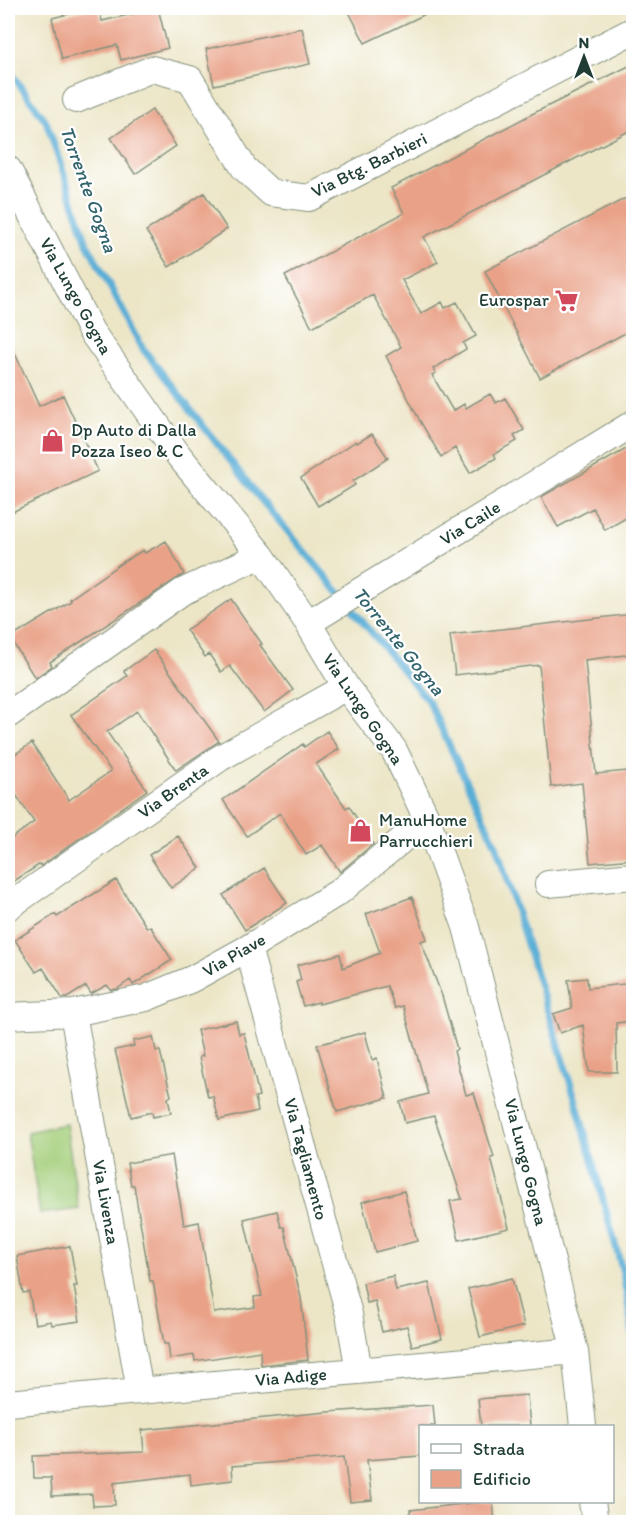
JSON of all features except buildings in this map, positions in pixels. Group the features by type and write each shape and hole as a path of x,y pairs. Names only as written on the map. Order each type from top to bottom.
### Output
{"street":[{"name":"Via Btg. Barbieri","path":"76,100 152,69 190,79 244,168 271,193 309,198 633,30"},
{"name":"Via Lungo Gogna","path":"8,169 91,331 179,456 316,619 346,687 394,750 427,819 466,927 575,1352 583,1425"},
{"name":"Via Caile","path":"316,619 633,423"},
{"path":"8,715 182,592 261,555"},
{"name":"Via Brenta","path":"8,907 220,758 346,687"},
{"name":"Via Piave","path":"8,1016 73,1013 146,998 192,979 248,948 339,892 427,819"},
{"path":"548,884 633,876"},
{"name":"Via Tagliamento","path":"248,948 349,1314 359,1371"},
{"name":"Via Livenza","path":"73,1013 140,1391"},
{"name":"Via Adige","path":"8,1403 575,1352"},
{"path":"592,1503 595,1522"}],"green space":[{"path":"66,1124 79,1209 40,1214 27,1132"}],"waterway":[{"name":"Torrente Gogna","path":"8,69 46,121 87,243 143,349 258,496 342,596"},
{"name":"Torrente Gogna","path":"349,605 429,702 496,845 576,1101 623,1273 634,1339"}],"place":[{"name":"Eurospar","path":"567,300"},
{"name":"Dp Auto di Dalla Pozza Iseo & C","path":"53,440"},
{"name":"ManuHome Parrucchieri","path":"361,830"}]}
